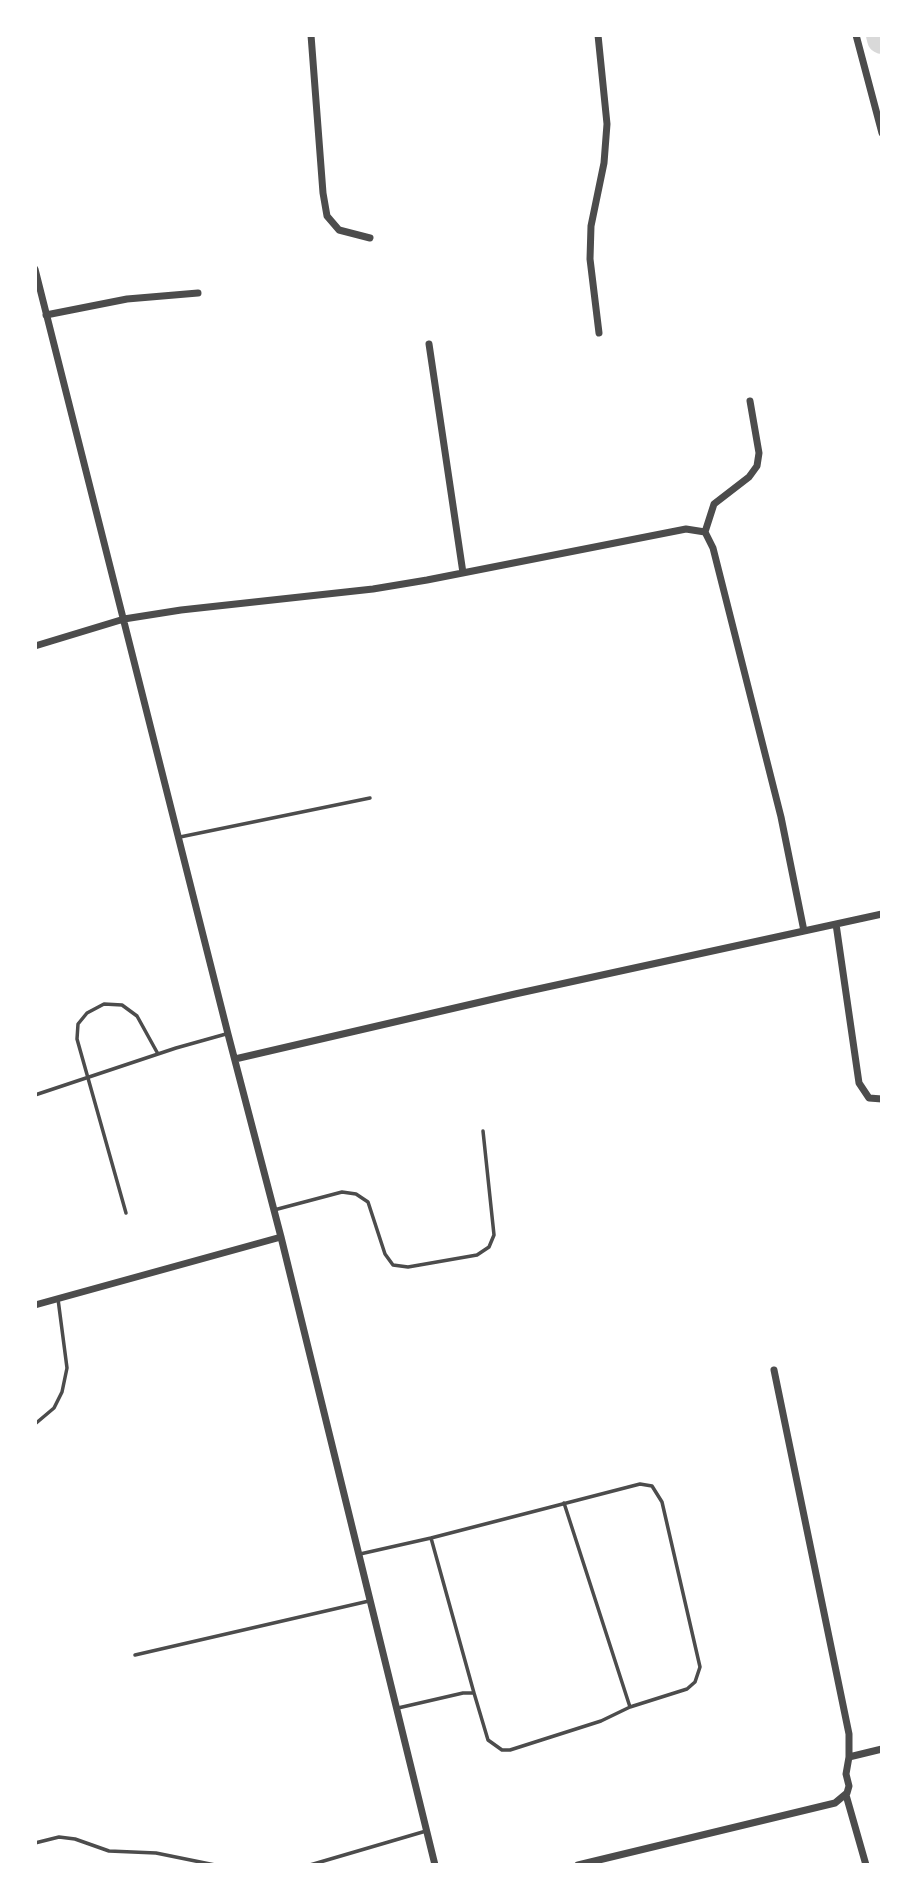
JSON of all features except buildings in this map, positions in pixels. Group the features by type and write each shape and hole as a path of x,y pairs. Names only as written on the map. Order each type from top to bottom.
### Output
{"street":[{"path":"311,35 327,216 339,230 370,238"},
{"path":"598,35 607,124 604,163 591,226 590,260 599,333"},
{"path":"856,35 882,133"},
{"path":"35,269 281,1237 435,1865"},
{"path":"47,314 127,299 198,293"},
{"path":"429,344 463,573"},
{"path":"750,401 759,453 757,466 749,477 714,504 705,532 713,548 781,817 804,931"},
{"path":"35,646 124,619 181,610 373,589 686,529 705,532"},
{"path":"235,1059 515,994 882,914"},
{"path":"836,924 859,1083 869,1098 882,1099"},
{"path":"35,1305 281,1237"},
{"path":"775,1370 849,1734 846,1774 849,1786 846,1796 866,1865"},
{"path":"849,1757 882,1749"},
{"path":"578,1865 835,1803 846,1796"}],"lane":[{"path":"178,838 370,798"},
{"path":"126,1213 77,1039 78,1024 87,1013 104,1004 122,1005 136,1016 158,1054"},
{"path":"35,1094 228,1034"},
{"path":"274,1210 342,1192 356,1194 368,1202 385,1254 393,1265 408,1267 477,1255 489,1247 494,1234 484,1131"},
{"path":"35,1424 54,1408 62,1392 67,1368 58,1299"},
{"path":"358,1554 640,1484 652,1486 662,1502 699,1675 687,1689 517,1749 502,1750 488,1740 431,1538"},
{"path":"564,1503 630,1707"},
{"path":"135,1655 369,1601"},
{"path":"396,1708 474,1693"},
{"path":"310,1865 426,1830"},
{"path":"35,1843 59,1837 109,1851 156,1853 215,1865"}],"waterway":[{"path":"881,35 882,39"}]}
